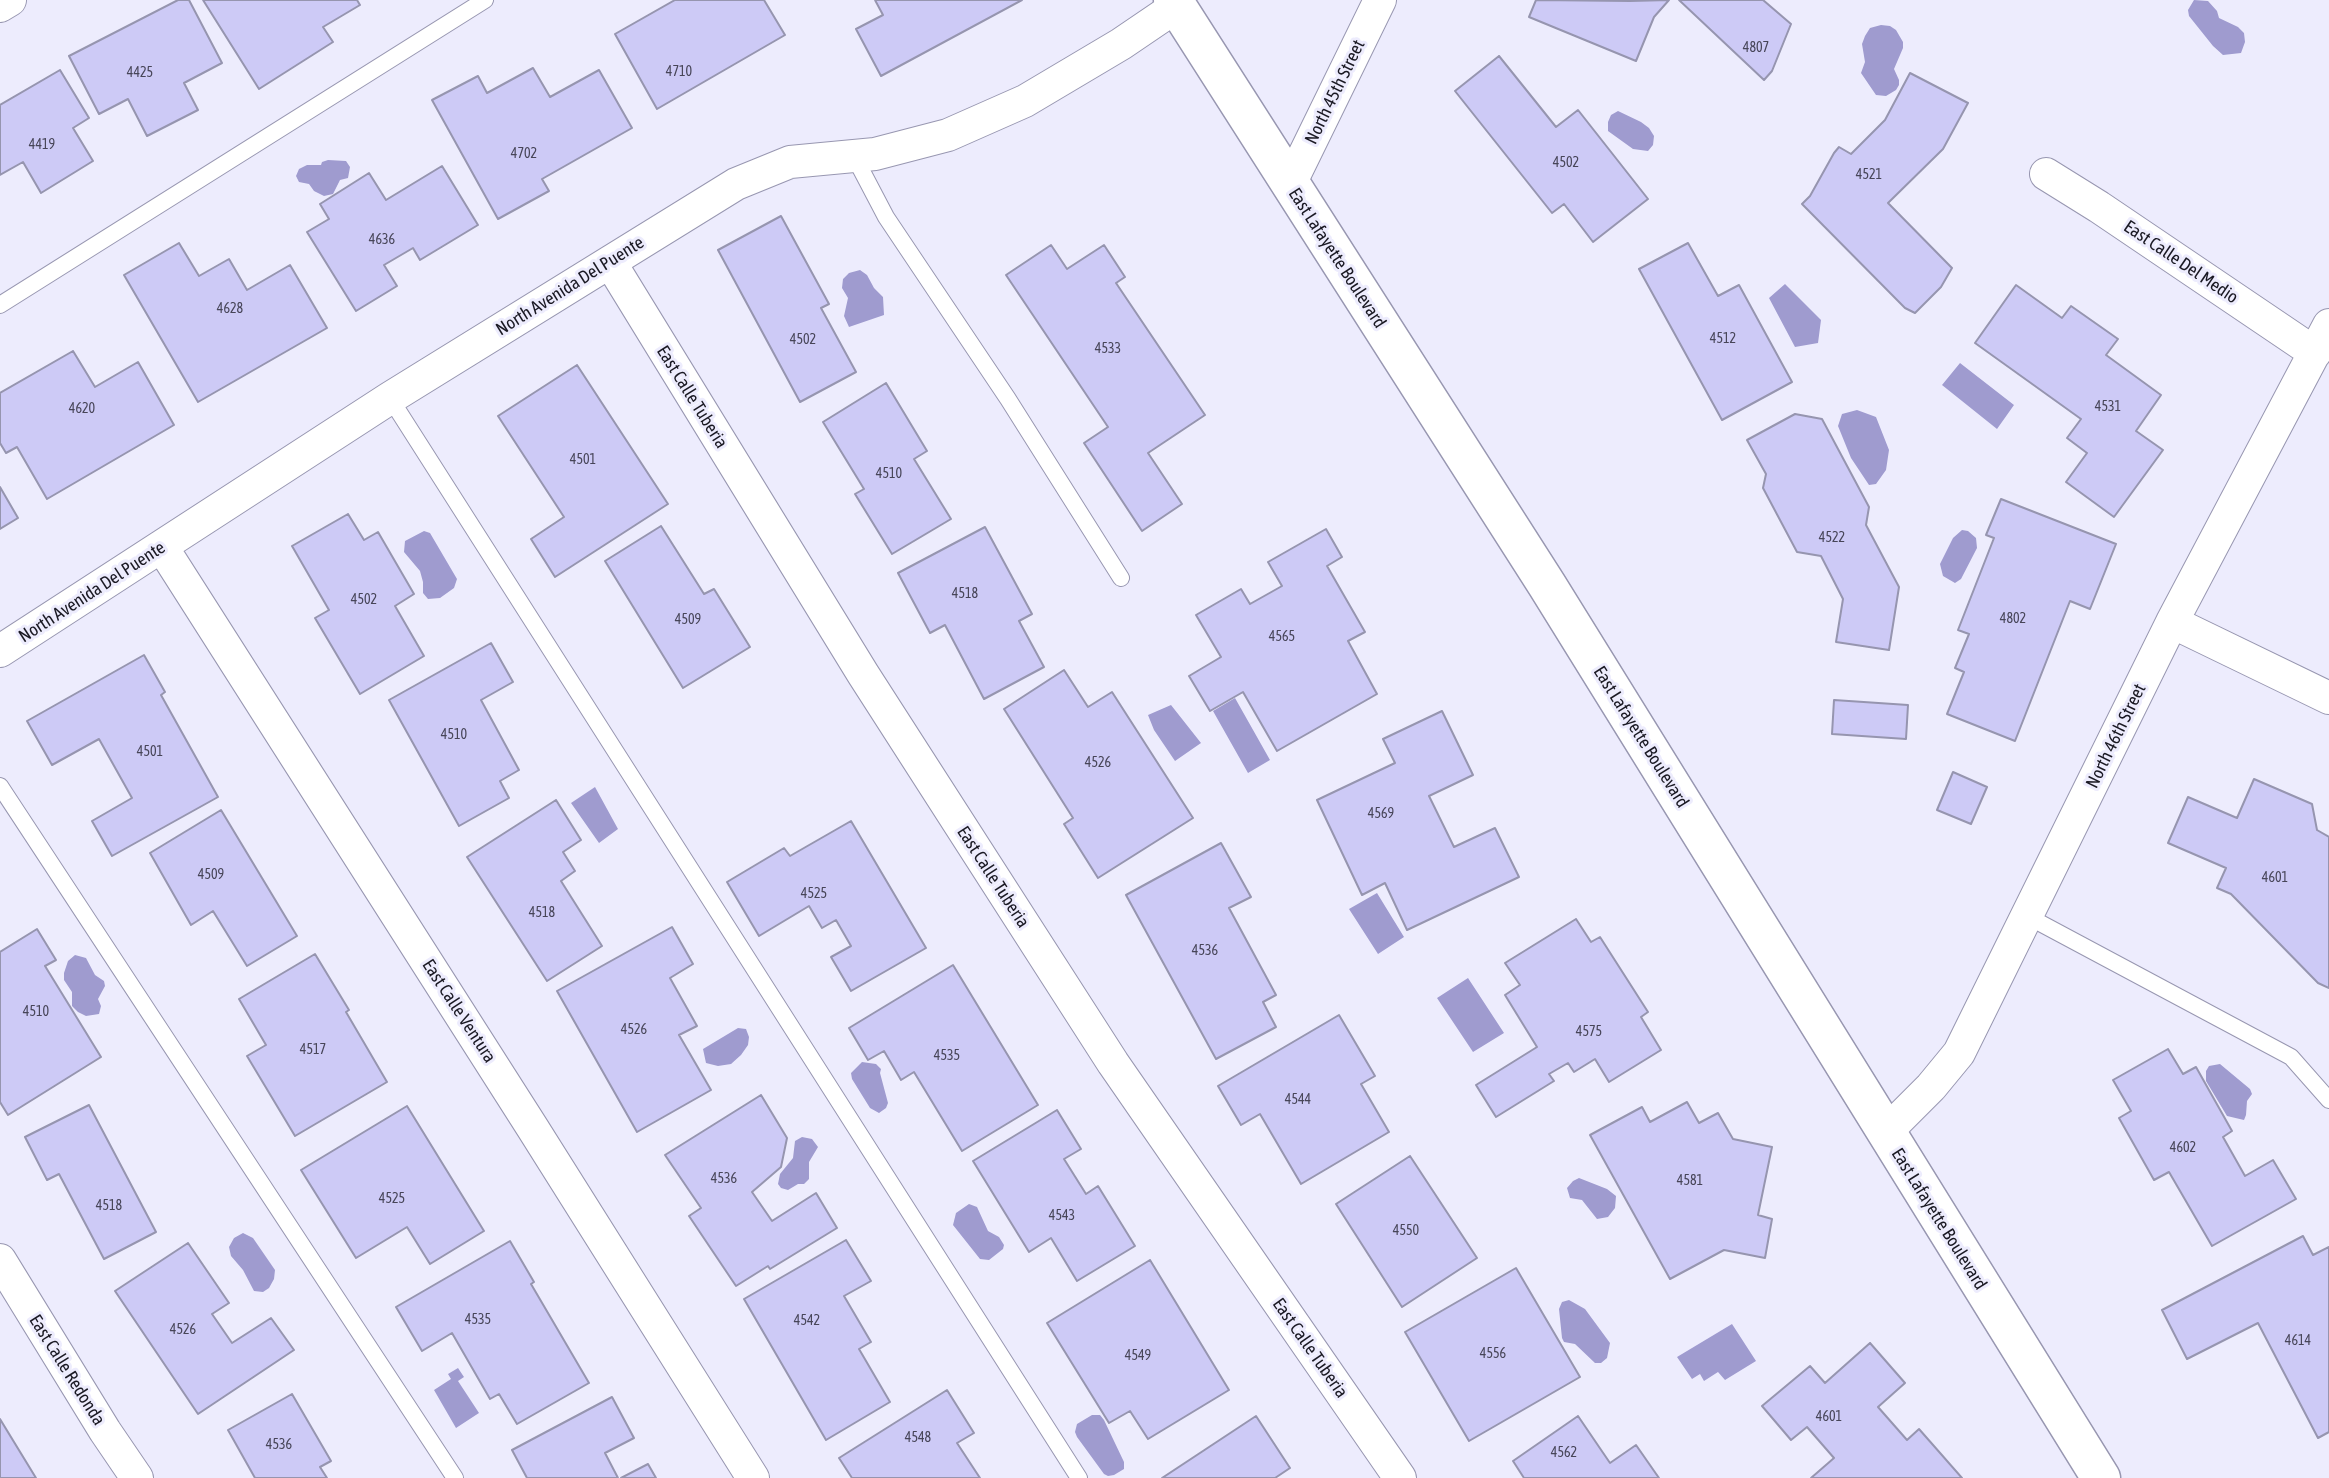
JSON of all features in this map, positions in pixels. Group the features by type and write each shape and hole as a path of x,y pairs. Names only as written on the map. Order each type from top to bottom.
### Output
{"street":[{"path":"0,6 9,0"},
{"name":"North 45th Street","path":"1290,184 1380,0"},
{"name":"East Lafayette Boulevard","path":"1175,3 1547,585 2101,1478"},
{"name":"North Avenida Del Puente","path":"0,651 390,398 688,211 736,184 790,162 875,154 948,135 1025,101 1121,44 1175,3"},
{"name":"East Calle Del Medio","path":"2046,174 2099,206 2315,353"},
{"name":"East Calle Tuberia","path":"610,262 863,674 1113,1063 1400,1478"},
{"name":"North 46th Street","path":"1885,1133 1931,1087 1959,1053 2172,622 2329,325"},
{"name":"East Calle Ventura","path":"162,547 752,1478"},
{"path":"2172,622 2329,698"},
{"name":"East Calle Redonda","path":"0,1260 137,1478"}],"lane":[{"path":"0,304 485,0"},
{"path":"854,156 886,217 1008,399 1121,578"},
{"path":"390,398 1079,1478"},
{"path":"0,786 455,1478"},
{"path":"2027,916 2291,1056 2329,1100"}],"shaded area":[{"path":"2194,0 2208,1 2217,11 2219,18 2244,33 2245,42 2241,53 2223,55 2213,46 2189,16 2188,10"},
{"path":"1881,25 1896,30 1903,42 1894,69 1899,85 1886,96 1876,95 1861,73 1865,62 1862,44 1865,36 1870,28"},
{"path":"1618,111 1649,128 1654,136 1653,145 1648,151 1633,149 1608,131 1611,115"},
{"path":"328,160 346,161 350,167 348,178 340,180 333,194 324,196 314,191 309,184 299,182 296,176 299,169 307,165 321,165"},
{"path":"860,270 883,297 884,315 849,327 844,316 848,298 842,288 843,279 849,273"},
{"path":"1785,284 1821,320 1818,343 1795,347 1769,298"},
{"path":"1960,363 2014,405 1997,429 1942,385"},
{"path":"1857,410 1876,417 1889,450 1886,470 1876,484 1869,485 1851,458 1838,426 1842,414"},
{"path":"1962,530 1968,531 1976,538 1977,548 1961,579 1955,583 1943,576 1940,564 1953,538"},
{"path":"424,531 430,533 457,579 454,588 440,598 428,599 423,593 420,571 404,552 405,541"},
{"path":"1235,698 1270,760 1248,773 1213,711"},
{"path":"1171,705 1201,743 1175,761 1154,730 1148,715"},
{"path":"595,787 618,829 599,843 571,803"},
{"path":"1377,893 1404,937 1378,954 1349,909"},
{"path":"75,955 86,958 95,975 104,981 105,986 98,999 101,1006 99,1014 86,1016 72,1006 72,992 64,980 64,973 68,961"},
{"path":"1468,978 1504,1033 1473,1052 1437,998"},
{"path":"738,1028 746,1029 749,1037 748,1045 741,1055 731,1064 718,1066 706,1063 703,1049"},
{"path":"862,1062 876,1064 881,1069 888,1103 879,1113 870,1108 852,1079 851,1073"},
{"path":"2220,1064 2250,1089 2252,1094 2247,1101 2244,1120 2227,1116 2206,1081 2209,1066"},
{"path":"802,1137 812,1139 818,1147 809,1162 809,1179 804,1184 798,1184 788,1190 781,1188 778,1184 780,1174 793,1158 795,1141"},
{"path":"1579,1178 1607,1189 1616,1196 1615,1208 1608,1217 1597,1219 1582,1200 1570,1198 1567,1188"},
{"path":"969,1204 977,1207 988,1231 999,1237 1004,1245 1003,1249 989,1260 980,1259 953,1225 956,1213"},
{"path":"243,1233 253,1238 275,1270 274,1279 263,1292 254,1291 243,1270 231,1256 229,1247 234,1238"},
{"path":"1569,1300 1585,1309 1610,1343 1607,1358 1601,1363 1595,1363 1575,1344 1564,1342 1559,1309 1562,1302"},
{"path":"1732,1324 1756,1361 1725,1380 1718,1372 1704,1381 1700,1374 1692,1379 1677,1357"},
{"path":"458,1368 464,1377 458,1381 479,1413 456,1428 434,1390 451,1379 448,1374"},
{"path":"1092,1415 1100,1415 1104,1420 1124,1462 1124,1469 1114,1475 1104,1474 1075,1432 1077,1424"}],"building":[{"path":"178,0 189,0 222,63 184,83 198,110 147,136 128,99 99,114 69,56"},
{"path":"203,0 357,0 360,5 323,27 333,42 259,89"},
{"path":"675,0 764,0 785,35 657,109 615,34"},
{"path":"875,0 1022,0 881,76 856,29 883,15"},
{"path":"1536,0 1669,0 1654,17 1636,61 1529,17"},
{"path":"1679,0 1763,0 1791,24 1772,71 1764,80"},
{"path":"1499,56 1556,127 1578,110 1648,199 1593,242 1564,204 1552,213 1455,91"},
{"path":"533,68 550,97 599,70 632,128 542,179 549,191 498,219 432,100 478,76 487,93"},
{"path":"60,70 89,118 73,128 93,161 41,193 23,162 0,175 0,105"},
{"path":"1910,73 1968,103 1943,149 1888,203 1952,268 1941,287 1915,313 1905,308 1802,204 1810,196 1839,147 1851,154 1885,120"},
{"path":"442,166 478,225 420,260 413,248 384,265 397,286 356,311 307,232 329,219 320,204 369,173 386,200"},
{"path":"781,216 829,304 821,308 856,372 800,402 718,250"},
{"path":"179,243 199,276 229,259 247,290 290,265 327,328 198,402 124,275"},
{"path":"1688,243 1718,296 1739,285 1792,382 1722,420 1639,269"},
{"path":"1051,245 1067,269 1104,245 1125,277 1116,283 1205,415 1148,453 1182,504 1142,531 1084,443 1108,427 1006,275"},
{"path":"2016,285 2062,318 2071,306 2118,339 2106,355 2161,395 2136,431 2163,450 2114,517 2066,482 2087,453 2067,438 2081,419 1975,343"},
{"path":"73,351 95,387 138,362 174,425 47,499 17,447 6,453 0,443 0,393"},
{"path":"577,365 668,504 555,577 531,539 564,517 498,416"},
{"path":"886,383 927,451 914,459 951,519 892,554 855,494 864,489 823,422"},
{"path":"1795,414 1822,419 1869,507 1866,525 1899,587 1889,650 1836,642 1843,599 1821,556 1797,552 1763,488 1766,474 1747,440"},
{"path":"0,487 18,518 0,529"},
{"path":"2001,499 2116,544 2090,609 2070,601 2015,741 1947,714 1964,672 1955,668 1969,634 1958,630 1994,538 1986,535"},
{"path":"348,514 364,540 378,532 414,594 395,606 424,656 360,694 315,618 329,610 292,546"},
{"path":"661,526 704,594 714,589 750,647 683,688 605,561"},
{"path":"985,527 1032,614 1019,621 1044,667 984,699 945,625 930,633 898,573"},
{"path":"1326,529 1342,557 1327,566 1365,632 1348,641 1377,694 1277,751 1243,692 1210,711 1189,676 1221,657 1196,615 1241,589 1250,604 1282,586 1268,562"},
{"path":"491,643 513,682 481,700 519,770 500,781 509,798 459,826 389,700"},
{"path":"144,655 165,692 161,695 218,797 112,856 92,821 132,798 99,739 52,765 27,721"},
{"path":"1064,670 1088,707 1112,692 1193,818 1098,878 1064,824 1073,818 1004,709"},
{"path":"1834,700 1908,705 1906,739 1832,734"},
{"path":"1442,711 1473,775 1429,796 1454,847 1495,828 1519,877 1407,930 1385,883 1362,895 1317,800 1395,763 1383,739"},
{"path":"1953,772 1987,787 1971,824 1937,810"},
{"path":"2254,779 2312,804 2317,830 2329,837 2329,988 2318,983 2231,894 2217,888 2226,868 2168,843 2188,797 2237,818"},
{"path":"556,800 581,840 563,852 575,871 561,881 602,946 547,981 467,857"},
{"path":"221,810 297,936 247,966 213,911 191,925 150,853"},
{"path":"851,821 926,948 851,991 831,957 851,946 836,920 822,928 809,906 759,936 727,882 784,848 790,856"},
{"path":"1221,843 1251,897 1229,908 1276,995 1263,1002 1276,1027 1216,1059 1126,895"},
{"path":"1576,919 1591,942 1600,937 1648,1012 1641,1017 1661,1050 1609,1082 1595,1059 1574,1072 1568,1063 1549,1074 1554,1081 1496,1117 1476,1085 1537,1047 1505,995 1520,985 1505,963"},
{"path":"672,927 693,964 670,978 697,1026 679,1035 711,1090 637,1132 557,991"},
{"path":"37,929 56,960 45,966 101,1057 8,1115 0,1102 0,952"},
{"path":"315,954 349,1010 346,1012 387,1082 295,1136 247,1056 266,1045 239,999"},
{"path":"953,965 1038,1105 962,1151 914,1072 901,1080 884,1051 868,1060 849,1028"},
{"path":"1339,1015 1375,1076 1361,1084 1389,1132 1301,1184 1260,1114 1241,1125 1218,1086"},
{"path":"2168,1049 2183,1074 2196,1067 2232,1131 2223,1137 2245,1176 2273,1160 2296,1199 2212,1246 2169,1172 2154,1180 2119,1118 2131,1111 2113,1080"},
{"path":"761,1095 787,1138 781,1167 752,1192 772,1221 816,1193 837,1228 770,1269 768,1266 736,1286 689,1216 701,1208 665,1155"},
{"path":"1687,1102 1699,1123 1718,1113 1733,1139 1772,1147 1758,1215 1772,1219 1765,1258 1724,1250 1670,1279 1590,1135 1642,1107 1650,1122"},
{"path":"89,1105 156,1232 104,1259 59,1174 47,1180 25,1137"},
{"path":"407,1106 484,1231 430,1264 407,1227 356,1258 301,1170"},
{"path":"1057,1110 1081,1149 1064,1159 1086,1194 1098,1186 1135,1246 1077,1281 1051,1238 1029,1252 973,1161"},
{"path":"1410,1156 1477,1258 1402,1307 1336,1204"},
{"path":"2303,1236 2313,1255 2329,1247 2329,1432 2318,1438 2258,1323 2187,1359 2162,1310"},
{"path":"846,1240 871,1281 844,1296 871,1342 859,1349 890,1402 826,1440 744,1299"},
{"path":"510,1241 534,1282 531,1284 589,1383 517,1424 499,1394 490,1399 452,1333 422,1351 396,1307"},
{"path":"188,1243 229,1303 212,1314 232,1343 271,1318 294,1350 198,1414 115,1291"},
{"path":"1150,1260 1229,1390 1148,1439 1130,1411 1109,1423 1047,1323"},
{"path":"1516,1268 1580,1377 1469,1441 1405,1332"},
{"path":"1870,1343 1905,1383 1878,1407 1907,1440 1919,1429 1962,1478 1811,1478 1834,1458 1807,1427 1791,1440 1762,1406 1810,1366 1825,1383"},
{"path":"947,1390 974,1433 957,1443 980,1478 852,1478 839,1458"},
{"path":"292,1394 331,1461 320,1467 327,1478 255,1478 228,1430"},
{"path":"612,1397 634,1438 605,1453 618,1478 527,1478 512,1450"},
{"path":"1256,1416 1290,1468 1275,1478 1162,1478"},
{"path":"1578,1416 1610,1463 1636,1445 1659,1478 1524,1478 1513,1461"},
{"path":"0,1419 36,1478 0,1478"},
{"path":"648,1464 656,1478 621,1478"}]}
